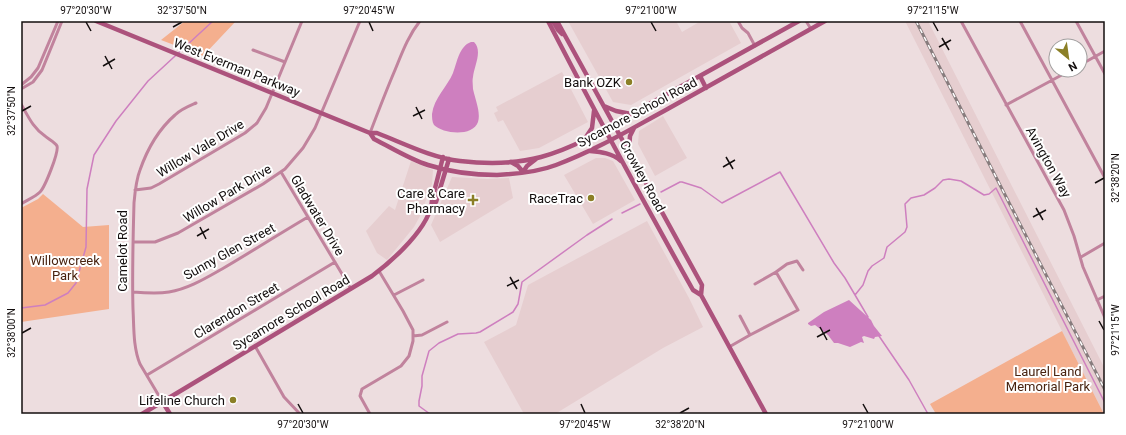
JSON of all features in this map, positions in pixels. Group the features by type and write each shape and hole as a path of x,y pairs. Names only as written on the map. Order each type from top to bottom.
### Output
{"main road":[{"name":"West Everman Parkway","path":"96,21 370,133 377,133 433,155 449,158"},
{"name":"Crowley Road","path":"548,21 610,140 694,290 701,295 766,414"},
{"path":"552,21 560,33 564,34"},
{"name":"Crowley Road","path":"557,21 702,285 701,295"},
{"name":"Sycamore School Road","path":"431,206 436,202 449,158 458,161 510,162 542,157 561,150 614,124 799,21"},
{"name":"Sycamore School Road","path":"446,170 497,175 542,169 556,165 589,151 620,135 811,29 815,23 825,21"},
{"path":"700,76 706,88"},
{"path":"604,106 616,112 631,114"},
{"path":"584,140 592,128 594,109"},
{"path":"629,151 630,136 636,126"},
{"name":"West Everman Parkway","path":"370,133 374,139 380,143 414,159 446,170"},
{"path":"589,151 610,154 623,163"},
{"name":"Sycamore School Road","path":"142,414 351,289 380,270 399,253 423,224 431,206 443,157"},
{"path":"510,162 518,166 523,172 527,166 542,157"},
{"name":"Camelot Road","path":"162,402 170,414"}],"street":[{"path":"21,85 35,74 58,21"},
{"path":"21,89 36,79 45,63 62,21"},
{"name":"Willow Vale Drive","path":"135,190 150,188 159,184 245,133 257,122 266,108 302,21"},
{"name":"Willow Park Drive","path":"133,242 155,242 178,233 281,172 303,148 309,139 360,21"},
{"path":"370,133 404,48 420,21"},
{"path":"738,21 742,28 748,33 755,46"},
{"path":"806,21 811,29"},
{"name":"Avington Way","path":"961,21 1064,210 1081,257 1083,267 1105,318"},
{"path":"1020,21 1105,178"},
{"path":"1076,21 1105,74"},
{"path":"55,27 59,29"},
{"path":"253,50 286,62"},
{"path":"1088,61 1105,51"},
{"path":"41,62 45,63"},
{"path":"1006,105 1056,78"},
{"name":"Camelot Road","path":"162,402 138,358 134,340 133,242 135,190 144,160 162,130 175,115 196,103"},
{"path":"21,104 36,129 57,146 57,153 44,186 34,197 21,204"},
{"name":"Gladwater Drive","path":"281,172 351,289"},
{"name":"Sunny Glen Street","path":"133,292 169,292 189,286 234,262 308,217"},
{"path":"1081,257 1105,243"},
{"path":"755,284 787,264 797,261 803,270"},
{"name":"Clarendon Street","path":"147,375 335,262"},
{"path":"370,414 360,396 362,389 401,366 410,356 413,341 412,330 380,270"},
{"path":"730,347 798,310 776,272"},
{"path":"394,296 423,280"},
{"path":"1097,300 1105,296"},
{"path":"740,316 750,335"},
{"path":"413,336 422,335 447,322"},
{"path":"255,346 284,397 300,414"}],"shaded area":[{"path":"568,21 676,21 682,32 701,21 729,21 741,43 631,105 613,102"},
{"path":"905,21 928,21 1105,369 1105,414 1104,414"},
{"path":"471,42 474,42 478,50 473,89 479,118 475,127 470,130 464,132 451,132 438,128 433,124 433,108 453,73 461,51"},
{"path":"562,72 588,122 539,148 520,151 503,120 498,122 494,113 498,111 496,107"},
{"path":"663,116 687,158 655,176 638,144 639,131"},
{"path":"596,158 605,158 613,161 635,200 593,224 564,175"},
{"path":"411,161 433,170 432,184 420,216 414,227 387,260 377,253 366,231 389,206 395,210"},
{"path":"452,177 487,179 509,178 513,198 440,242 431,225"},
{"path":"647,221 703,327 663,348 555,414 524,414 484,342 516,325 528,285"},
{"path":"849,300 871,320 882,336 875,337 874,339 864,336 862,337 864,343 861,342 850,347 834,343 828,335 815,325 811,326 808,324 824,312"}],"green space":[{"path":"185,21 236,21 203,56 161,40"},
{"name":"Willowcreek Park","path":"43,194 83,227 109,225 109,309 21,322 21,208 38,199"},
{"name":"Laurel Land Memorial Park","path":"1062,331 1104,414 936,414 930,404"}],"waterway":[{"path":"21,308 45,305 68,293 76,283 86,247 87,189 94,155 116,121 148,81 213,21"},
{"path":"661,192 682,182 701,188 722,203 780,172 868,317"},
{"path":"855,295 863,285 868,271 872,266 884,258 887,247 905,232 907,227 905,204 911,198 924,195 935,188 943,180 949,179 961,181 984,195 989,194 996,188 1105,403"},
{"path":"622,213 640,204"},
{"path":"430,414 419,406 422,376 429,351 439,343 458,334 480,332 513,312 518,304 522,282 587,235 612,219"},
{"path":"879,336 909,380 928,414"}],"railway":[{"path":"916,21 1105,390"}],"place":[{"name":"Bank OZK","path":"629,82"},
{"name":"RaceTrac","path":"591,198"},
{"name":"Care & Care Pharmacy","path":"473,200"},
{"name":"Lifeline Church","path":"233,400"}]}
